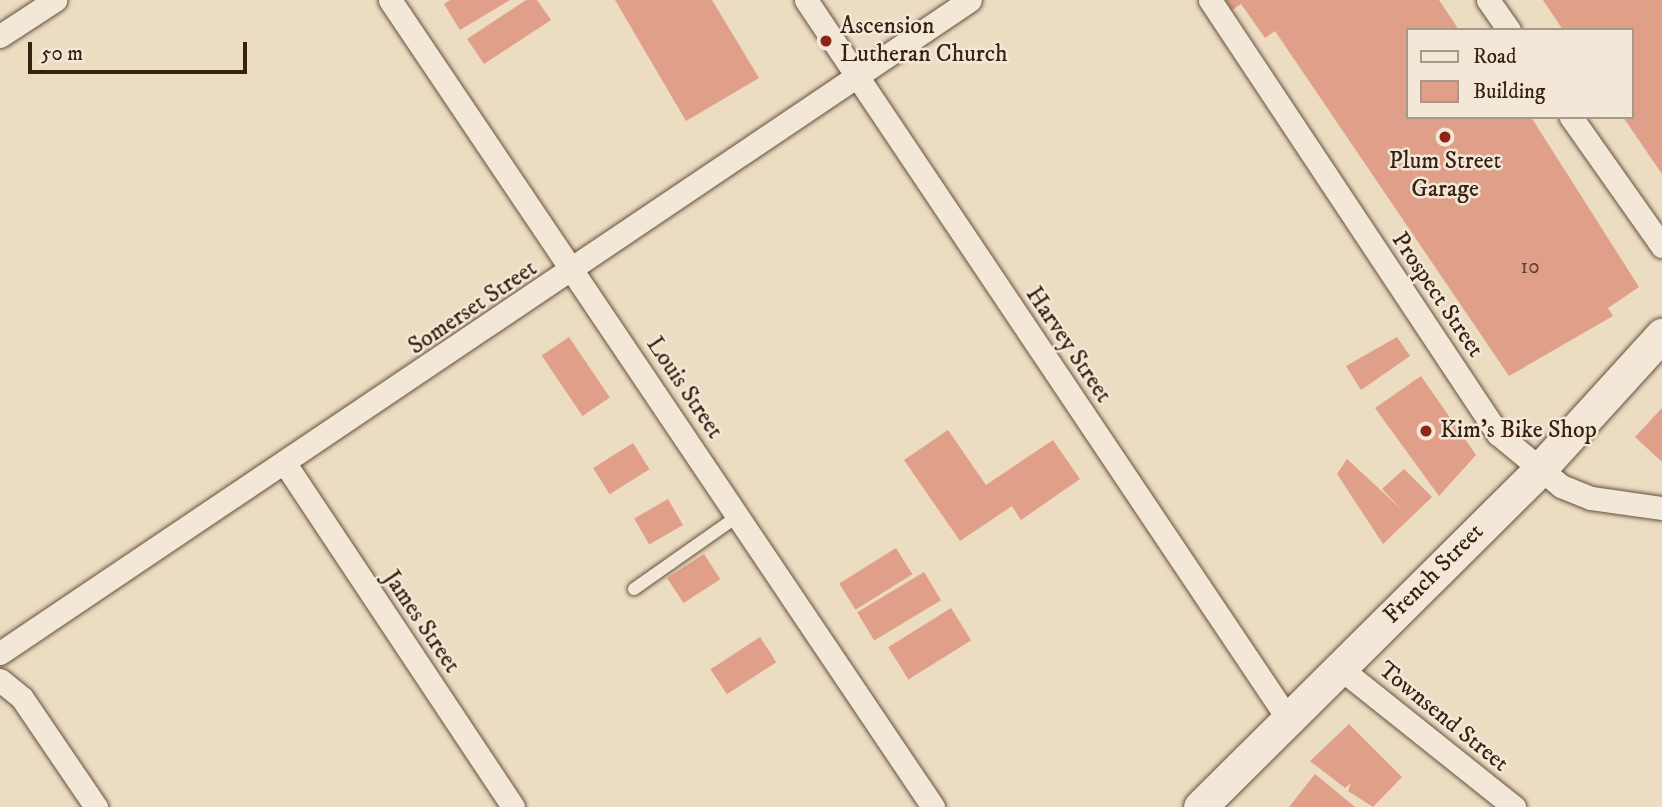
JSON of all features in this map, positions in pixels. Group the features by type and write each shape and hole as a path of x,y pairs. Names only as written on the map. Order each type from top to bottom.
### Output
{"main road":[{"name":"French Street","path":"1200,807 1539,470 1662,335"}],"street":[{"path":"0,36 55,0"},
{"name":"Louis Street","path":"390,0 933,807"},
{"name":"Harvey Street","path":"806,0 1288,719"},
{"name":"Somerset Street","path":"0,653 575,272 855,75 970,0"},
{"name":"Prospect Street","path":"1210,0 1498,434 1539,470 1591,498 1662,508"},
{"path":"1488,0 1508,28"},
{"path":"1572,119 1662,246"},
{"name":"James Street","path":"286,466 513,807"},
{"name":"Townsend Street","path":"1340,668 1514,807"},
{"path":"0,680 22,698 96,807"}],"lane":[{"path":"634,589 738,516"}],"building":[{"path":"450,0 510,0 460,30 444,4"},
{"path":"526,0 537,0 551,20 484,64 467,39"},
{"path":"615,0 712,0 759,78 686,121"},
{"path":"1226,0 1439,0 1458,28 1406,28 1406,119 1532,119 1639,287 1608,308 1613,316 1509,376 1275,31 1265,38 1241,4 1232,10"},
{"path":"1543,0 1662,0 1662,174 1624,119 1634,119 1634,28 1562,28"},
{"path":"569,337 610,398 582,416 542,355"},
{"path":"1397,337 1410,356 1361,390 1346,366"},
{"name":"Kim's Bike Shop","path":"1421,376 1476,455 1439,496 1375,408"},
{"path":"1662,408 1662,462 1635,437"},
{"path":"948,430 986,485 1053,440 1080,479 1021,520 1012,506 960,541 904,460"},
{"path":"633,443 649,469 610,494 593,468"},
{"path":"1347,459 1402,510 1382,489 1404,469 1432,497 1383,544 1337,474"},
{"path":"668,499 683,525 649,544 634,518"},
{"path":"896,548 912,574 856,610 839,584"},
{"path":"704,554 720,579 683,603 667,578"},
{"path":"924,572 941,600 874,640 857,612"},
{"path":"951,608 971,640 908,679 888,647"},
{"path":"760,637 776,662 727,694 711,669"},
{"path":"1349,724 1402,777 1373,807 1348,791 1351,783 1345,788 1310,761"},
{"path":"1315,774 1355,807 1289,807"}],"place":[{"name":"Ascension Lutheran Church","path":"826,41"},
{"name":"Plum Street Garage","path":"1445,137"},
{"name":"Kim's Bike Shop","path":"1426,431"}]}
